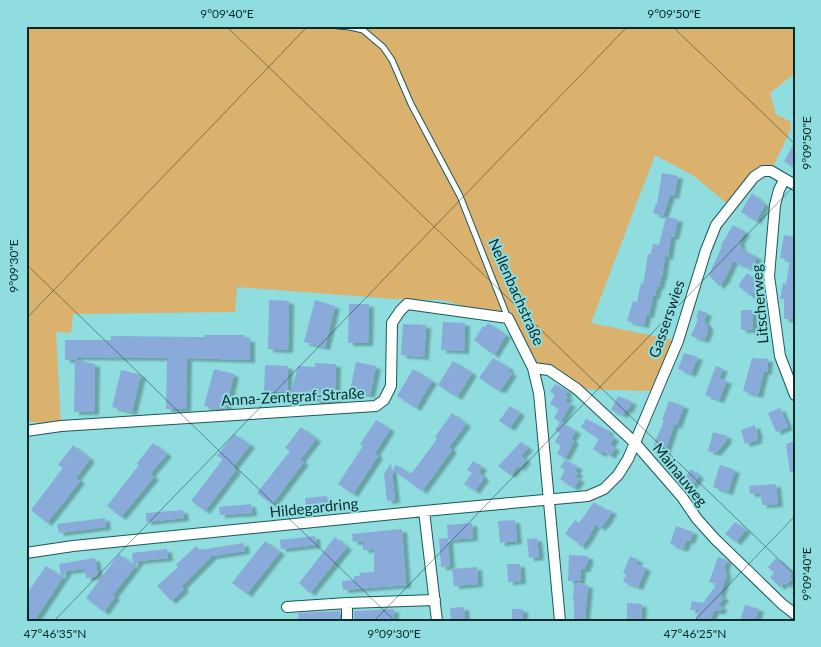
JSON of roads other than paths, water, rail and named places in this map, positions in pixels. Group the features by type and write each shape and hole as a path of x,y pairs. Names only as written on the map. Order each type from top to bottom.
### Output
{"street":[{"name":"Gasserswies","path":"604,489 618,475 635,443 678,341 706,250 716,225 754,177 763,171 771,171 784,180"},
{"path":"784,180 795,185"},
{"name":"Litscherweg","path":"784,180 775,205 770,276 780,356 795,394"},
{"name":"Anna-Zentgraf-Straße","path":"26,431 61,426 376,406 384,400 391,386 392,323 400,310 407,304 508,318"},
{"name":"Nellenbachstraße","path":"508,318 533,368 539,393 556,598 560,621"},
{"name":"Mainauweg","path":"533,368 549,370 577,389 635,443 682,497 697,519 715,539 782,604 795,614"},
{"name":"Hildegardring","path":"26,553 74,546 424,511 549,501 588,496 604,489"},
{"path":"424,511 437,621"},
{"path":"287,607 435,600"},
{"path":"347,603 347,621"}],"lane":[{"name":"Nellenbachstraße","path":"338,26 363,30 383,47 392,60 411,104 460,196 508,318"}]}
